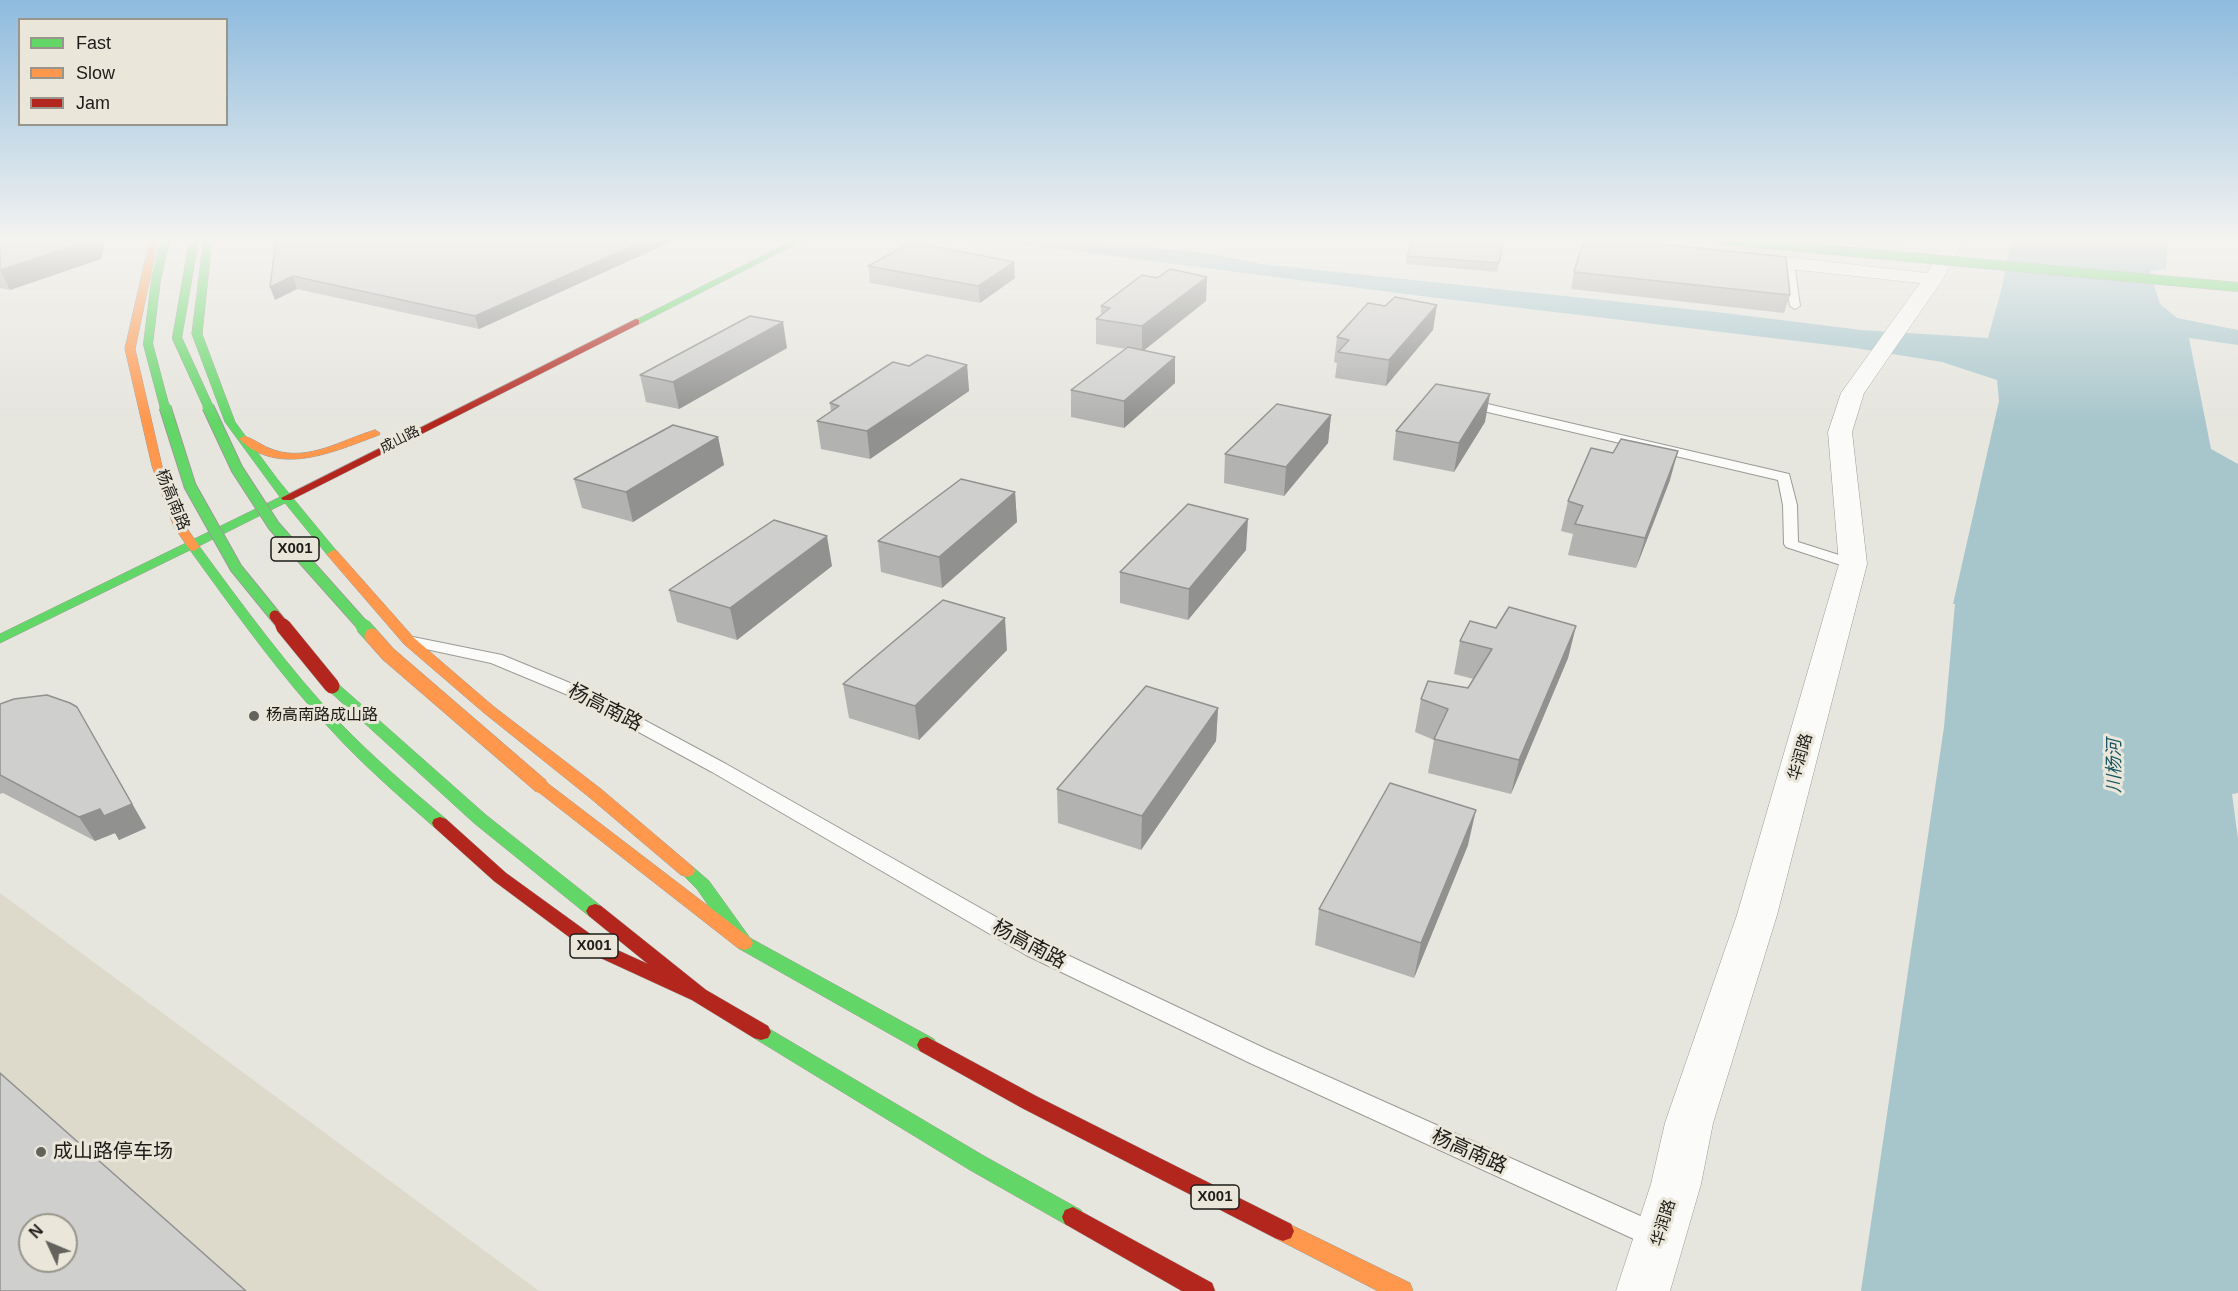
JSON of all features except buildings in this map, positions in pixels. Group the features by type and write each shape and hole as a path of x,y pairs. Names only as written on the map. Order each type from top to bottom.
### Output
{"main road":[{"name":"杨高南路","path":"141,300 130,349 157,466 175,530 191,544 308,696 358,750 500,878 598,949 699,995 977,1163 1204,1291"},
{"name":"杨高南路","path":"153,300 148,344 170,427 190,486 236,568 332,686 480,819 699,995"},
{"name":"X001","path":"184,300 177,338 237,469 274,526 388,654 541,786 744,943 1029,1102 1402,1291"},
{"path":"201,300 197,334 230,422 244,439 284,477 287,498"},
{"path":"554,347 652,300"},
{"name":"成山路","path":"0,639 680,300"},
{"name":"成山路","path":"243,497 381,431 340,446 300,455 278,455 244,439"},
{"name":"X001","path":"287,498 343,567 409,641 488,710 595,793 703,885 744,943"},
{"path":"175,530 222,507"}],"street":[{"name":"华润路","path":"1643,1291 1676,1184 1689,1122 1757,915 1853,564 1840,432 1853,393 1919,300"}],"lane":[{"path":"1795,300 1795,306"},
{"path":"1447,398 1784,477 1790,505 1791,544 1853,564"},
{"name":"杨高南路","path":"409,641 496,659 586,696 719,768 870,857 1035,949 1258,1056 1659,1237"}],"shaded area":[{"name":"成山路停车场","path":"0,893 539,1291 0,1291"}],"water":[{"name":"川杨河","path":"1456,300 1604,300 1861,330 1988,338 1998,300 2159,300 2160,304 2177,318 2238,330 2238,345 2189,338 2211,449 2238,464 2238,793 2232,794 2238,839 2238,1291 1861,1291 1944,727 1955,604 1953,604 1999,401 1997,380 1942,362 1855,348"}],"traffic: fast":[{"path":"153,300 148,344 170,427 190,486 236,568 275,616"},
{"path":"184,300 177,338 237,469 274,526 372,636"},
{"path":"201,300 197,334 230,422 274,482 333,554"},
{"path":"636,322 680,300"},
{"path":"0,639 287,498"},
{"path":"194,547 252,626 313,702 358,750 440,823"},
{"path":"332,686 480,819 595,911"},
{"path":"687,871 703,885 744,943 927,1045"},
{"path":"761,1032 977,1163 1073,1217"}],"traffic: slow":[{"path":"141,300 130,349 157,466 180,527 194,547"},
{"path":"244,439 274,454 299,456 325,451 375,433"},
{"path":"333,554 409,641 488,709 595,793 687,871"},
{"path":"372,636 388,654 541,786"},
{"path":"541,786 744,943"},
{"path":"1283,1231 1402,1291"}],"traffic: jam":[{"path":"287,498 636,322"},
{"path":"275,616 332,686"},
{"path":"440,823 500,877 598,949 699,995 761,1032"},
{"path":"595,911 699,995"},
{"path":"927,1045 1029,1102 1283,1231"},
{"path":"1073,1217 1204,1291"}],"place":[{"name":"杨高南路成山路","path":"254,716"},
{"name":"成山路停车场","path":"41,1152"}]}
